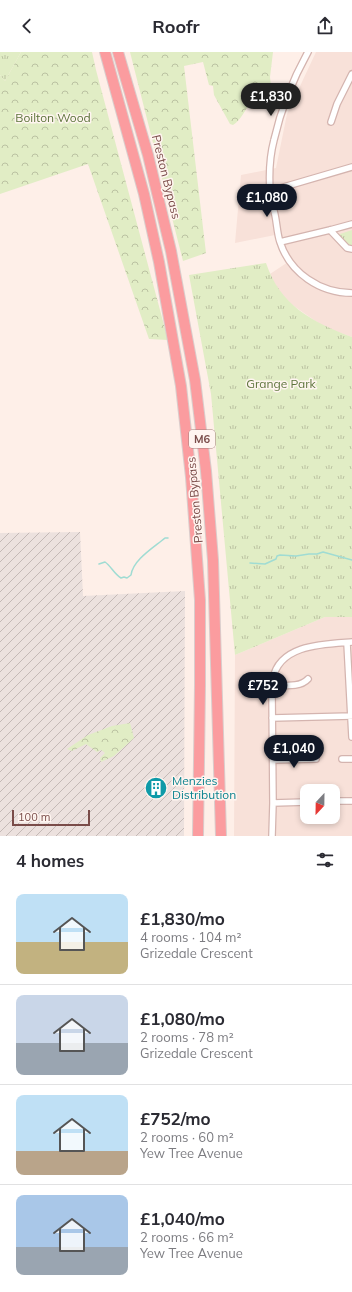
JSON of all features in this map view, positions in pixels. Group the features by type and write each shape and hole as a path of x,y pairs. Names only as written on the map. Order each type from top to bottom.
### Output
{"highway":[{"name":"Preston Bypass","path":"105,52 144,194 159,262 181,386 191,477 200,600 198,836"},
{"name":"Preston Bypass","path":"118,52 148,155 169,244 195,380 206,471 213,560 221,836"}],"street":[{"path":"308,52 293,81 280,115 270,168 270,191 280,242 292,265 308,280 320,287 331,291 352,293"},
{"path":"331,122 337,104 352,74"},
{"path":"270,191 352,167"},
{"path":"280,242 352,224"},
{"path":"330,230 346,248 352,249"},
{"path":"272,836 272,685 276,669 286,657 297,651 321,645 349,643 352,737"},
{"path":"272,685 298,685 308,679"},
{"path":"272,718 351,716"},
{"path":"273,760 316,759"},
{"path":"342,760 352,759"},
{"path":"340,801 352,801"},
{"path":"273,803 300,802"}],"shaded area":[{"path":"316,52 352,52 352,337 324,327 291,304 278,290 270,274 291,260 282,243 275,235 235,243 241,175 276,168 287,114"},
{"path":"80,532 83,596 185,591 184,836 0,836 0,533"},
{"path":"325,617 352,617 352,836 234,836 235,655"}],"green space":[{"path":"0,52 21,52 5,81 0,75"},
{"name":"Boilton Wood","path":"21,52 92,52 168,340 149,339 88,164 0,194 0,75 5,81"},
{"path":"130,52 273,52 270,77 272,95 269,101 260,105 250,104 233,125 230,124 214,95 213,86 209,85 203,62 184,66 206,253 183,261"},
{"path":"352,230 352,247 337,235"},
{"name":"Grange Park","path":"266,263 272,278 280,290 299,310 324,325 352,337 352,617 325,617 235,655 211,394 189,275"},
{"path":"130,723 134,738 114,756 101,762 100,758 105,753 101,750 97,752 86,744 72,751 67,749 88,735 112,726"}],"waterway":[{"path":"99,564 105,562 121,578 127,578 131,575 135,564 139,559 165,538 168,538"},
{"path":"250,563 265,564 276,559 277,556 280,555 296,556 323,552 352,560"}],"place":[{"name":"Menzies Distribution","path":"156,788"}]}
